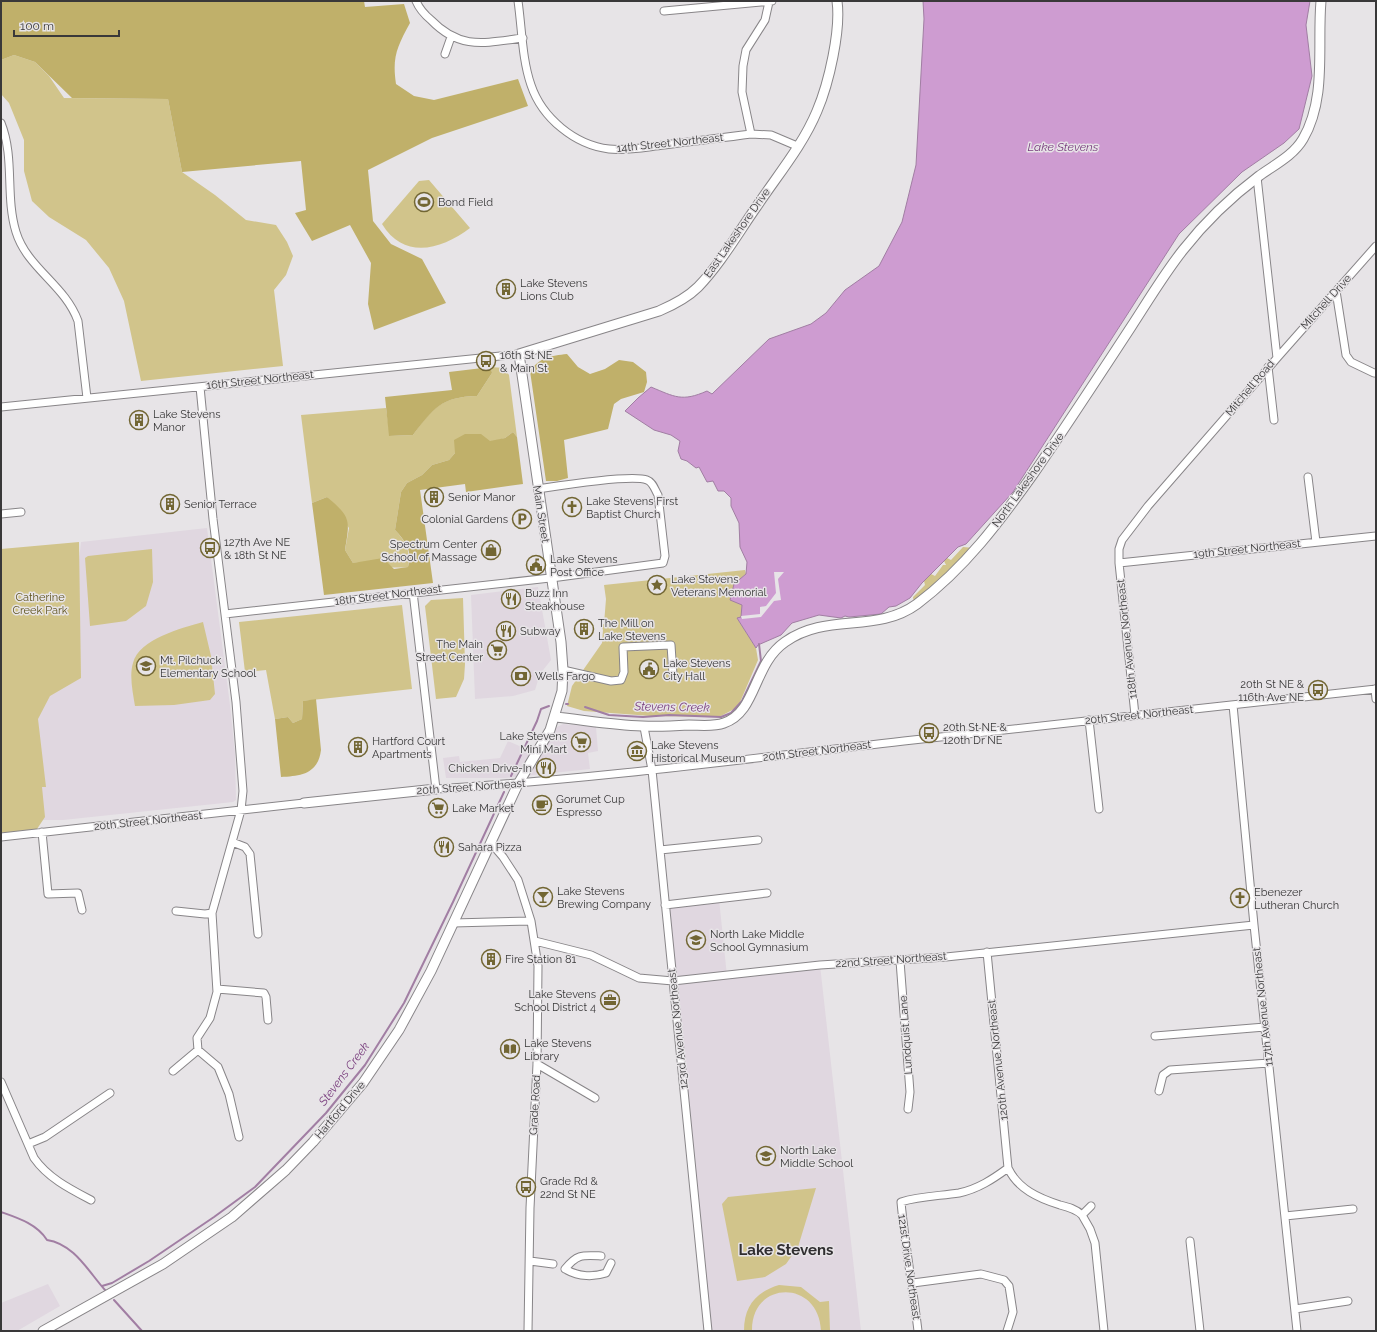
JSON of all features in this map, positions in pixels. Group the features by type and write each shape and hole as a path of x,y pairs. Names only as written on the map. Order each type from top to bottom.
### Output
{"main road":[{"name":"East Lakeshore Drive","path":"519,354 659,311 675,304 697,288 719,261 797,146 817,111 828,75 837,31 837,1"},
{"name":"North Lakeshore Drive","path":"555,717 644,726 720,725 732,720 740,714 747,705 762,669 769,657 788,639 816,626 872,622 902,613 914,606 953,573 977,549 1014,501 1183,251 1223,206 1284,158 1302,141 1312,116 1319,82 1321,1"},
{"name":"Main Street","path":"516,784 550,730 562,691 563,670 519,354"},
{"name":"Hartford Drive","path":"43,1331 125,1287 195,1244 232,1217 286,1170 313,1142 363,1083 399,1030 431,970 491,843 516,784"},
{"name":"20th Street Northeast","path":"304,803 436,789"}],"street":[{"path":"416,1 425,14 443,32 451,37 460,41 489,42 523,38 518,1"},
{"path":"664,11 689,5 771,2 765,20 746,50 743,66 742,92 751,134"},
{"path":"445,54 451,37"},
{"name":"14th Street Northeast","path":"523,38 527,71 537,100 549,116 572,135 587,142 609,149 630,149 751,134 771,135 797,146"},
{"path":"1,123 9,154 11,203 16,231 23,250 53,283 74,310 78,321 87,398"},
{"name":"Mitchell Road","path":"1119,563 1119,549 1122,540 1148,506 1276,358 1258,177"},
{"name":"Mitchell Drive","path":"1276,358 1375,250"},
{"path":"1336,291 1346,355 1351,362 1374,373"},
{"name":"16th Street Northeast","path":"1,407 519,354"},
{"path":"1268,367 1274,420"},
{"path":"200,387 242,760 243,791 241,810 214,898 212,913 217,989 215,1005 210,1018 197,1038 198,1050 218,1067 229,1094 239,1137"},
{"path":"1308,477 1316,542"},
{"name":"18th Street Northeast","path":"225,614 663,563 664,556 658,495 654,486 647,480 630,479 538,489"},
{"path":"1,514 21,512"},
{"name":"19th Street Northeast","path":"1119,563 1376,536"},
{"name":"118th Avenue Northeast","path":"1119,563 1135,715"},
{"path":"413,592 436,789"},
{"path":"563,670 611,681 621,680 624,672 623,647 671,645 673,675"},
{"path":"1376,689 1376,699"},
{"name":"20th Street Northeast","path":"436,789 516,784 652,770 1376,689"},
{"name":"117th Avenue Northeast","path":"1232,705 1297,1331"},
{"path":"1089,720 1099,810"},
{"name":"123rd Avenue Northeast","path":"644,726 652,770 708,1331"},
{"name":"20th Street Northeast","path":"1,837 304,803"},
{"path":"42,832 48,894 78,893 82,910"},
{"path":"660,850 758,840"},
{"path":"232,842 245,846 250,854 258,934"},
{"name":"Grade Road","path":"491,843 503,857 518,880 531,921 535,941 539,985 530,1208 528,1331"},
{"path":"665,905 767,893"},
{"path":"176,911 205,914 212,913"},
{"path":"453,922 531,921"},
{"name":"22nd Street Northeast","path":"535,941 591,955 639,978 673,981 820,965 900,961 1254,924"},
{"name":"120th Avenue Northeast","path":"987,952 1008,1168"},
{"name":"Lundquist Lane","path":"900,961 910,1092 908,1109"},
{"path":"217,989 264,993 266,997 268,1020"},
{"path":"1155,1036 1265,1027"},
{"path":"173,1070 198,1050"},
{"path":"1159,1091 1163,1075 1170,1070 1269,1063"},
{"path":"537,1064 595,1098"},
{"path":"1,1082 34,1158 49,1175 91,1200"},
{"path":"28,1144 45,1137 110,1093"},
{"path":"1008,1168 1013,1178 1024,1189 1042,1199 1071,1208 1082,1215 1090,1229 1095,1243 1104,1331"},
{"name":"121st Drive Northeast","path":"918,1331 913,1283 904,1244 901,1202 913,1198 960,1193 989,1182 1008,1168"},
{"path":"1082,1215 1091,1206"},
{"path":"1285,1216 1353,1209"},
{"path":"1190,1241 1200,1331"},
{"path":"601,1256 579,1256 573,1259 566,1270 574,1274 599,1276 606,1273 610,1263"},
{"path":"530,1261 553,1264"},
{"path":"913,1283 981,1274 1004,1280 1009,1286 1013,1312 1007,1331"},
{"path":"1295,1309 1348,1301"}],"shaded area":[{"path":"1,1 364,1 365,7 404,4 410,23 397,52 395,59 395,75 396,84 414,96 434,100 518,79 528,106 432,138 368,170 373,221 391,244 422,259 446,303 374,330 368,304 371,263 350,225 312,241 295,213 306,210 301,161 182,172 168,99 72,98 35,62 14,55 1,60"},
{"path":"567,354 578,367 590,374 605,369 619,360 633,362 646,372 647,382 644,392 621,399 614,404 608,429 564,440 568,478 557,481 546,481 530,371 534,366 546,358"},
{"path":"491,367 492,373 477,396 455,399 439,406 413,435 389,436 385,397 452,390 449,372"},
{"path":"513,432 517,437 523,484 466,492 465,484 420,490 433,583 324,595 312,503 327,497 345,515 348,525 348,532 345,550 353,563 383,558 394,569 408,567 408,547 395,530 401,492 407,483 422,475 432,465 449,460 455,453 454,440 465,434 481,434 490,441 505,438"},
{"name":"Mt. Pilchuck Elementary School","path":"207,528 230,705 235,754 236,800 233,802 63,820 42,820 23,696 71,629 81,542"},
{"path":"538,587 551,660 540,674 535,690 513,696 475,699 471,595"},
{"path":"316,699 321,750 319,758 312,769 307,772 295,776 281,777 275,719 288,717 293,723 302,719 303,701"},
{"path":"563,724 596,727 598,751 588,753 590,769 505,778 446,778 443,758 459,756 460,762 500,758 508,741 540,755 557,727"},
{"name":"North Lake Middle School","path":"719,899 727,976 820,965 861,1331 709,1331 665,905"},
{"path":"48,1284 60,1306 17,1331 1,1331 1,1303"}],"green space":[{"path":"14,55 35,62 49,76 64,98 168,99 182,172 215,195 246,220 276,225 287,242 293,256 286,275 274,290 283,366 141,381 124,301 109,268 86,240 49,217 32,201 24,171 24,140 9,103 1,94 1,60"},
{"name":"Bond Field","path":"429,180 470,228 459,236 435,246 423,248 412,247 401,243 391,235 382,224 419,181"},
{"path":"491,367 504,368 509,375 517,437 513,432 505,438 455,453 449,460 432,465 422,475 407,483 401,492 395,530 407,547 409,556 408,567 401,568 367,563 353,563 345,550 349,528 327,497 312,503 301,415 386,408 390,436 413,435 426,418 439,406 455,399 477,396 492,373"},
{"name":"Catherine Creek Park","path":"79,542 81,678 50,696 38,719 46,787 42,787 45,817 37,829 1,833 1,549"},
{"path":"963,547 974,548 914,603 913,597 925,585 924,581 931,574 935,576 943,565 946,565 944,561 947,558 951,560"},
{"path":"152,549 153,582 146,606 126,621 90,626 85,558 88,556"},
{"path":"745,570 746,574 734,584 742,605 741,618 737,618 756,648 758,660 738,707 719,717 651,716 584,711 567,706 572,686 602,643 603,630 601,625 604,624 606,599 604,585"},
{"path":"463,598 464,679 456,697 436,699 425,606 431,600"},
{"path":"402,605 412,689 303,701 302,719 293,723 288,717 275,719 266,670 245,672 239,622"},
{"path":"203,622 211,656 215,694 210,700 174,705 135,706 131,673 133,663 137,655 144,647 162,636"},
{"path":"816,1188 798,1247 786,1264 765,1277 737,1281 722,1204 728,1197"},
{"path":"779,1285 801,1287 820,1302 829,1301 830,1331 821,1331 817,1314 809,1302 798,1295 785,1292 773,1295 762,1302 755,1314 752,1331 744,1331 746,1314 753,1301 764,1292"}],"water":[{"name":"Lake Stevens","path":"923,1 1310,1 1306,25 1312,76 1299,129 1284,143 1242,172 1179,234 1013,492 966,544 958,547 922,583 910,598 896,606 889,607 881,614 849,617 845,616 841,618 819,615 792,623 781,635 758,645 756,648 737,618 741,617 742,605 730,600 734,584 746,574 747,562 740,547 739,523 731,506 731,498 724,491 718,491 713,481 707,482 699,467 696,468 687,461 681,459 678,451 680,441 671,435 654,430 625,411 651,387 679,397 691,396 707,391 712,394 769,339 811,324 826,313 845,290 879,266 902,222 916,165 924,19"}],"pier":[{"path":"774,572 784,572 778,579 781,600 774,601 761,617 742,619 741,616 760,614 760,607 766,606 776,593"}],"waterway":[{"name":"Stevens Creek","path":"585,707 609,715 643,717 669,715 721,717 731,713 742,701 761,661 759,644"},
{"name":"Stevens Creek","path":"511,776 537,721 541,709 549,706"},
{"name":"Stevens Creek","path":"102,1286 112,1283 149,1261 255,1187 326,1113 365,1065 404,1003 504,792"},
{"path":"1,1212 27,1222 43,1234 47,1240 65,1247 80,1259 105,1290"},
{"path":"114,1300 142,1331"}],"place":[{"name":"Bond Field","path":"424,202"},
{"name":"Lake Stevens Lions Club","path":"506,289"},
{"name":"16th St NE & Main St","path":"486,361"},
{"name":"Lake Stevens Manor","path":"139,420"},
{"name":"Senior Manor","path":"434,497"},
{"name":"Senior Terrace","path":"170,504"},
{"name":"Lake Stevens First Baptist Church","path":"572,507"},
{"name":"Colonial Gardens","path":"522,519"},
{"name":"127th Ave NE & 18th St NE","path":"210,548"},
{"name":"Spectrum Center School of Massage","path":"491,550"},
{"name":"Lake Stevens Post Office","path":"536,565"},
{"name":"Lake Stevens Veterans Memorial","path":"657,585"},
{"name":"Buzz Inn Steakhouse","path":"511,599"},
{"name":"The Mill on Lake Stevens","path":"584,629"},
{"name":"Subway","path":"506,631"},
{"name":"The Main Street Center","path":"497,650"},
{"name":"Mt. Pilchuck Elementary School","path":"146,666"},
{"name":"Lake Stevens City Hall","path":"649,669"},
{"name":"Wells Fargo","path":"521,676"},
{"name":"20th St NE & 116th Ave NE","path":"1318,690"},
{"name":"20th St NE & 120th Dr NE","path":"929,733"},
{"name":"Lake Stevens Mini Mart","path":"581,742"},
{"name":"Hartford Court Apartments","path":"358,747"},
{"name":"Lake Stevens Historical Museum","path":"637,751"},
{"name":"Chicken Drive-In","path":"546,768"},
{"name":"Gorumet Cup Espresso","path":"542,805"},
{"name":"Lake Market","path":"438,808"},
{"name":"Sahara Pizza","path":"444,847"},
{"name":"Lake Stevens Brewing Company","path":"543,897"},
{"name":"Ebenezer Lutheran Church","path":"1240,898"},
{"name":"North Lake Middle School Gymnasium","path":"696,940"},
{"name":"Fire Station 81","path":"491,959"},
{"name":"Lake Stevens School District 4","path":"610,1000"},
{"name":"Lake Stevens Library","path":"510,1049"},
{"name":"North Lake Middle School","path":"766,1156"},
{"name":"Grade Rd & 22nd St NE","path":"526,1187"}],"district":[{"name":"Lake Stevens","path":"786,1250"}]}
